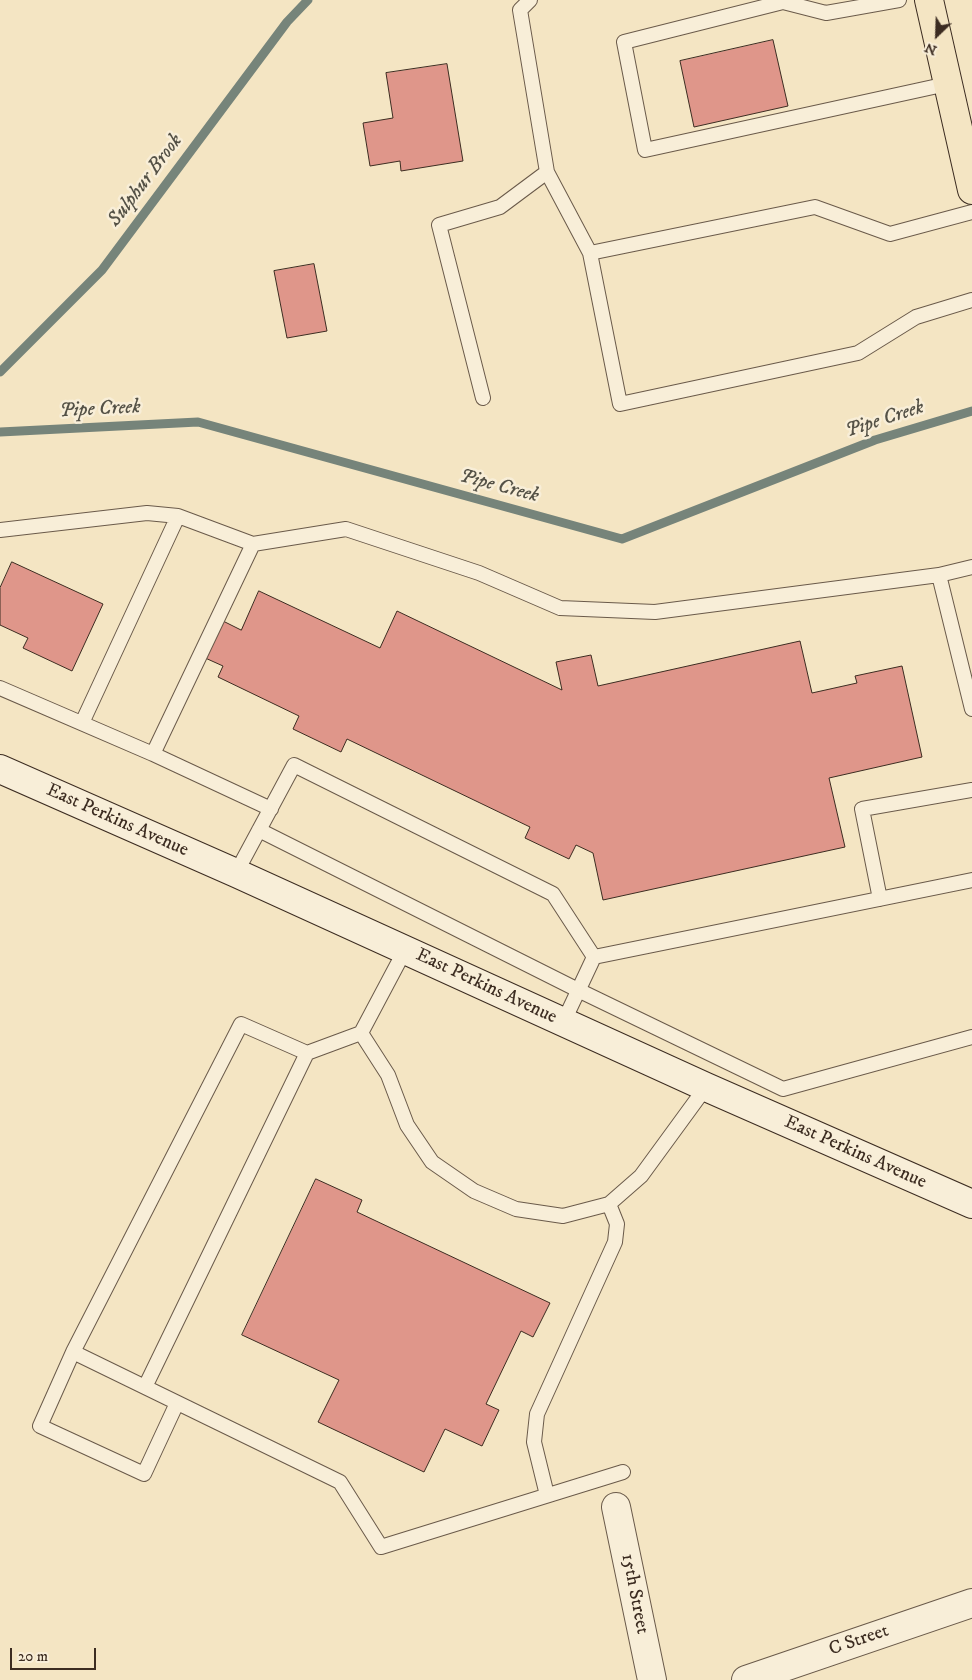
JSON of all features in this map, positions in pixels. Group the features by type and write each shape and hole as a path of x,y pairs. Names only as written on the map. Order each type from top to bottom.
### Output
{"main road":[{"path":"929,0 972,190"},
{"name":"East Perkins Avenue","path":"0,770 236,873 563,1023 972,1204"},
{"name":"15th Street","path":"616,1507 652,1680"},
{"name":"C Street","path":"746,1680 972,1603"}],"lane":[{"path":"530,0 520,10 547,172 590,252 620,404 858,353 916,317 972,300"},
{"path":"899,0 826,13 783,2 624,42 645,150 947,84"},
{"path":"483,398 439,225 500,207 547,172"},
{"path":"590,252 816,207 890,234 972,212"},
{"path":"0,530 147,514 178,516 253,544 346,529 479,573 560,608 627,611 655,612 939,574 972,567"},
{"path":"82,723 178,516"},
{"path":"153,754 253,544"},
{"path":"939,574 972,709"},
{"path":"0,688 153,754 271,809"},
{"path":"236,873 294,765 552,894 594,957"},
{"path":"880,899 862,809 972,790"},
{"path":"259,830 578,990 784,1088 972,1037"},
{"path":"594,957 972,880"},
{"path":"145,1387 307,1053 361,1033 405,950"},
{"path":"563,1023 594,957"},
{"path":"177,1403 144,1474 40,1426 73,1352 241,1024 307,1053"},
{"path":"361,1033 388,1075 407,1125 432,1162 474,1191 516,1209 563,1216 608,1204 641,1176 706,1087"},
{"path":"546,1495 534,1442 537,1414 615,1242 617,1224 608,1204"},
{"path":"73,1352 340,1482 381,1547 623,1472"}],"building":[{"path":"773,40 788,106 694,127 680,61"},
{"path":"447,64 463,161 401,171 400,161 370,166 363,123 393,118 386,73"},
{"path":"314,264 327,331 287,338 274,271"},
{"path":"12,562 103,604 72,671 23,648 28,638 0,625 0,588"},
{"path":"259,591 380,648 397,611 562,690 556,662 591,655 598,686 800,641 812,693 857,683 855,676 902,666 922,757 829,778 845,847 603,900 593,853 576,845 569,859 525,838 530,827 347,739 341,752 293,729 299,716 218,677 223,666 203,657 221,620 241,630"},
{"path":"316,1179 362,1200 357,1212 550,1303 533,1337 521,1331 486,1404 499,1410 482,1446 445,1429 424,1472 318,1422 339,1380 242,1335"}],"waterway":[{"name":"Sulphur Brook","path":"0,372 102,270 287,22 308,0"},
{"name":"Pipe Creek","path":"0,432 198,422 622,539 875,440 972,411"}]}
